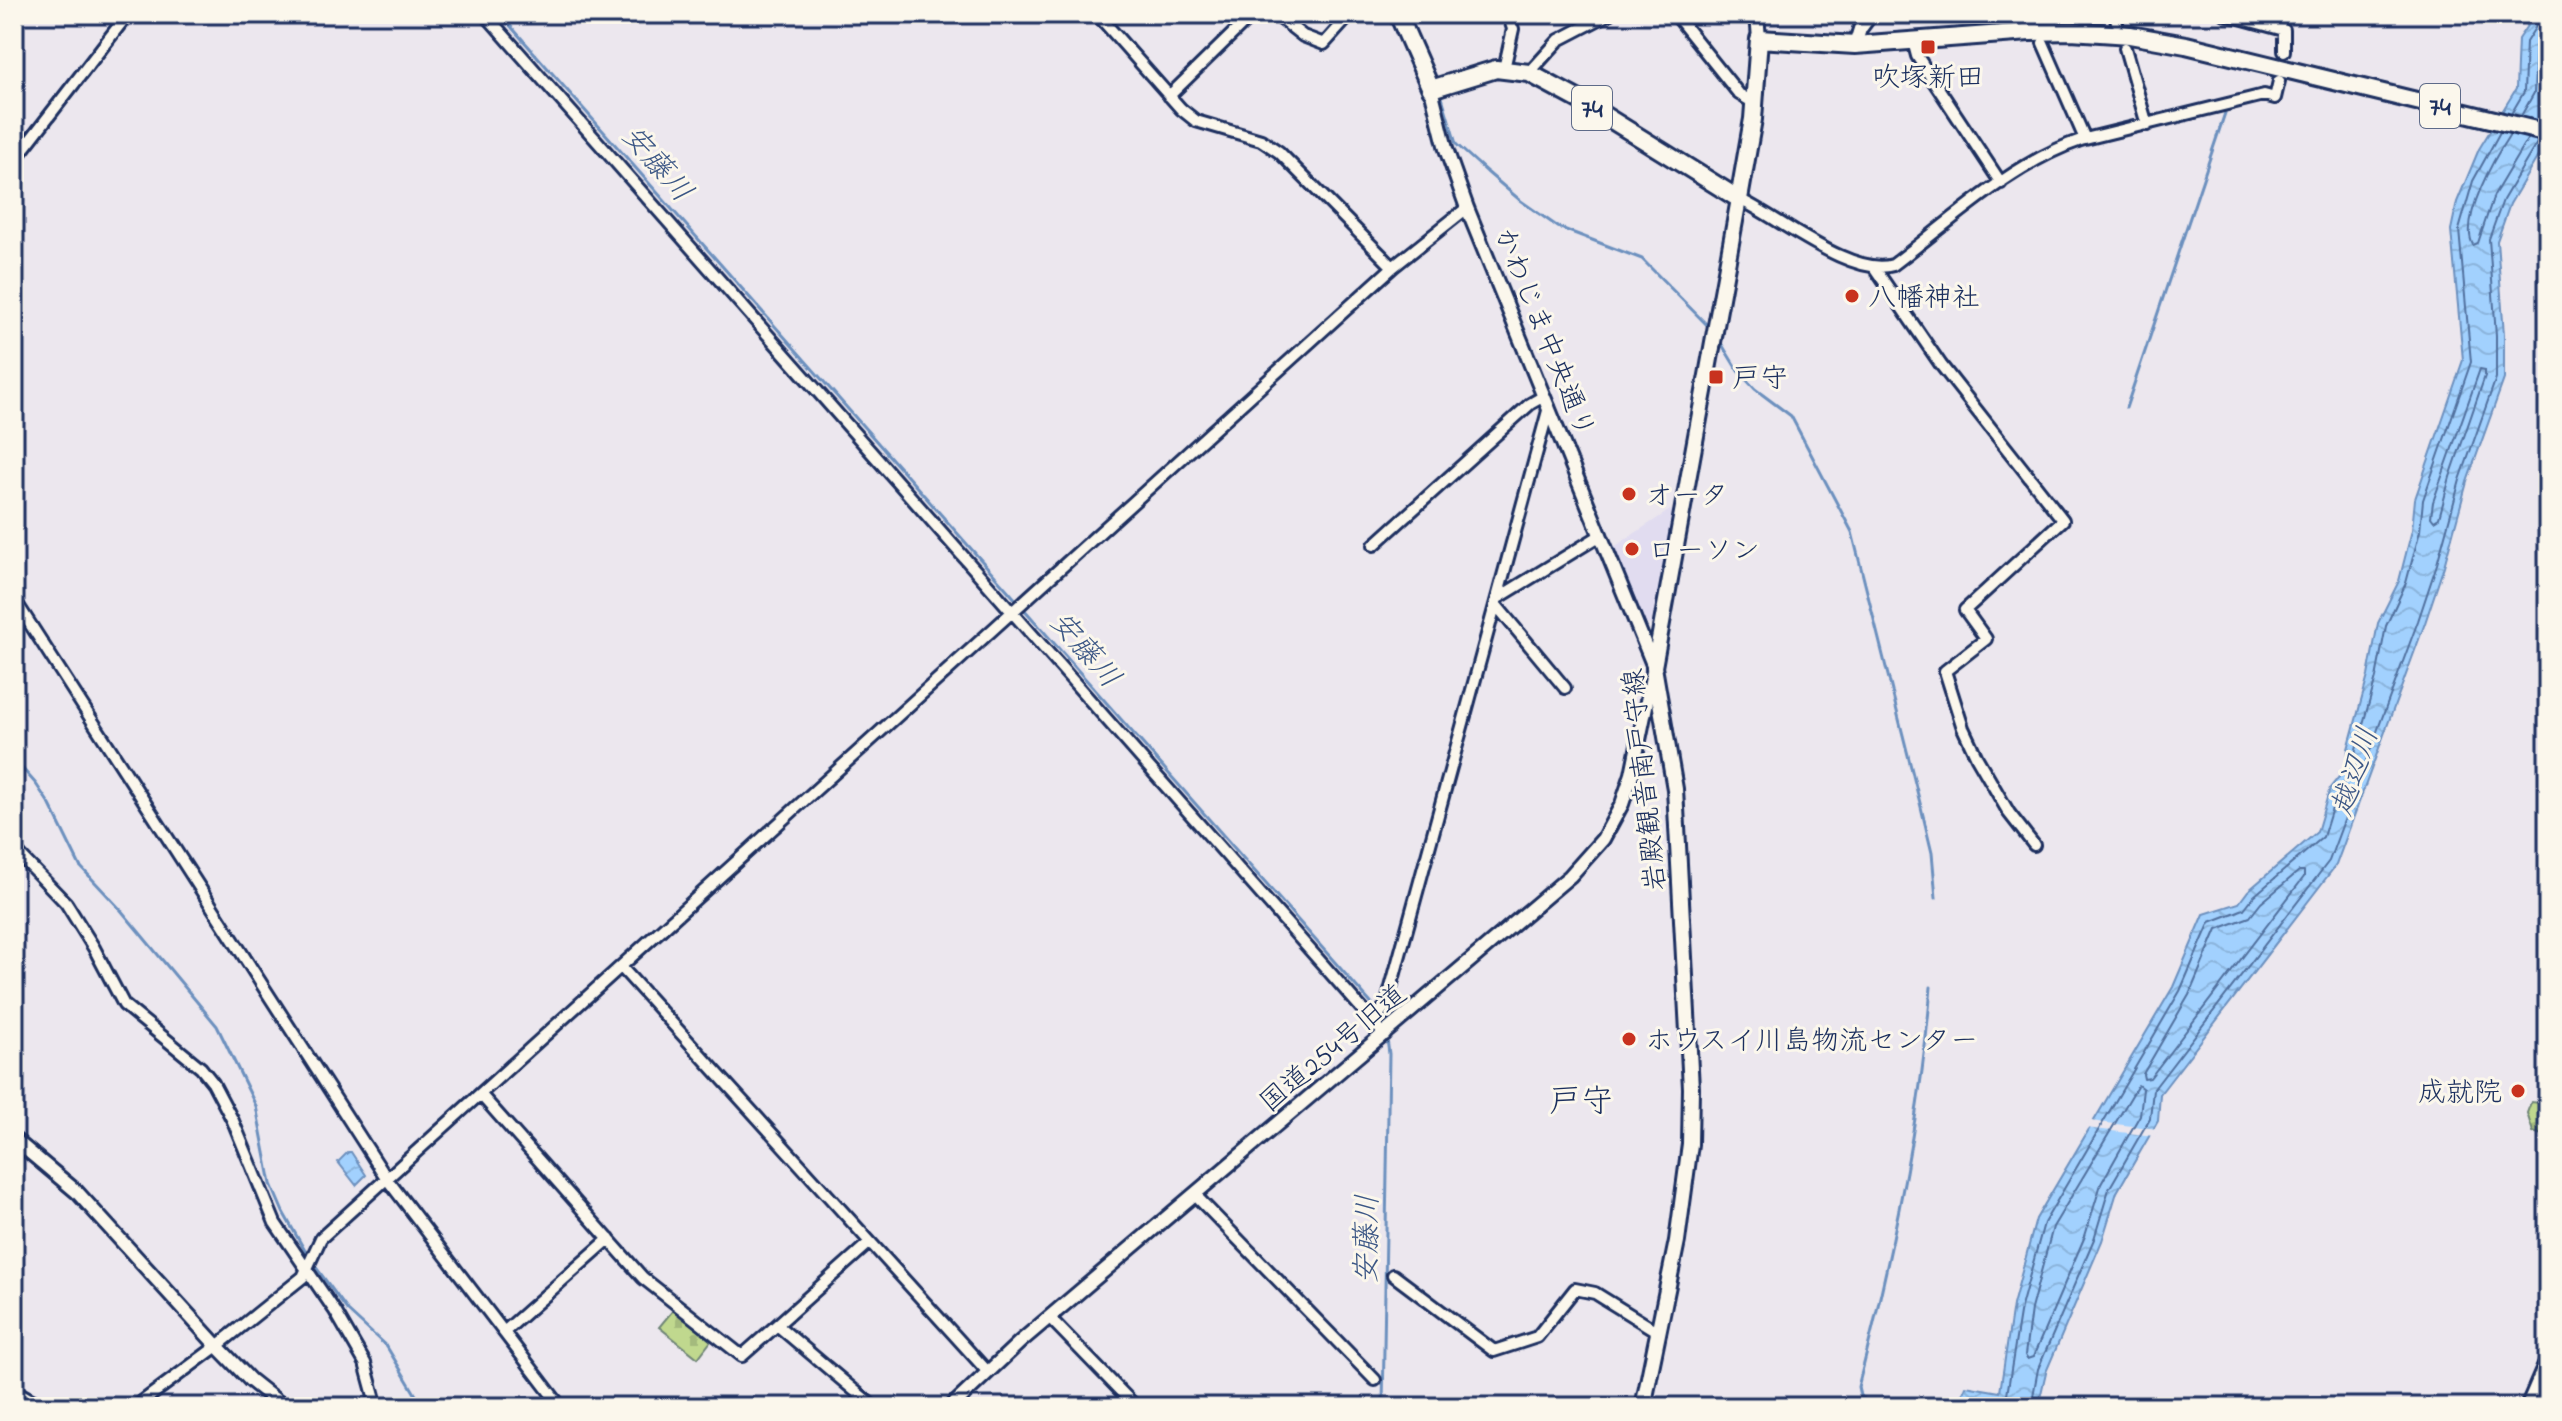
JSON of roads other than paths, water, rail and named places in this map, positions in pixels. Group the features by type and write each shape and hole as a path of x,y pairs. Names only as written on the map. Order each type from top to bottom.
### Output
{"main road":[{"name":"かわじま中央通り","path":"1398,14 1431,89"},
{"name":"74","path":"1759,39 1855,45 2030,32 2130,35 2548,133"},
{"path":"1739,199 1754,103 1759,39"},
{"name":"74","path":"1431,89 1465,77 1504,69 1529,73 1581,101 1739,199"},
{"name":"岩殿観音南戸守線","path":"1643,1407 1683,1201 1690,1144 1691,1088 1675,789 1654,667 1739,199"}],"street":[{"path":"14,161 128,14"},
{"path":"485,14 1385,1035"},
{"path":"1097,14 1169,96 1196,121 1261,140 1279,152 1393,267"},
{"path":"1169,96 1253,14"},
{"path":"1275,14 1303,36 1324,44 1351,14"},
{"path":"1504,69 1513,29 1508,14"},
{"path":"1529,73 1559,40 1609,14"},
{"path":"1675,14 1739,94 1754,103"},
{"path":"1757,14 1759,39"},
{"path":"1855,45 1860,29 1871,14"},
{"path":"2025,14 2030,32"},
{"path":"2225,14 2284,30 2284,51"},
{"path":"1913,41 1917,56 2001,183"},
{"path":"2043,43 2085,139"},
{"path":"2125,48 2147,125"},
{"path":"1739,199 1847,260 1874,267 1893,265 2001,183 2056,148 2264,95 2275,98 2279,81"},
{"name":"かわじま中央通り","path":"1431,89 1446,149 1467,208 1654,667"},
{"path":"135,1407 303,1277 321,1238 1393,267 1467,208"},
{"path":"1874,267 1941,365 2063,520 1965,610 1986,639 1945,671 1963,728 1977,758 2009,813 2034,845"},
{"path":"1372,1021 1386,1006 1497,602 1546,402 1530,404 1374,545"},
{"path":"1497,602 1601,535"},
{"path":"14,599 387,1179 561,1407"},
{"path":"1497,602 1565,688"},
{"name":"国道254号旧道","path":"951,1407 1049,1317 1570,876 1614,822 1632,774 1654,667"},
{"path":"14,849 66,903 124,1005 208,1075 233,1121 275,1223 365,1363 377,1407"},
{"path":"621,967 987,1371"},
{"path":"481,1095 643,1278 742,1356 870,1242"},
{"path":"14,1139 77,1192 217,1346 250,1380 284,1407"},
{"path":"1194,1194 1375,1380"},
{"path":"504,1332 609,1239"},
{"path":"1393,1275 1494,1351 1537,1337 1575,1289 1595,1293 1658,1332"},
{"path":"1049,1317 1136,1407"},
{"path":"777,1325 874,1407"},
{"path":"2526,1407 2548,1356"},
{"path":"14,1390 44,1407"}],"water":[{"name":"越辺川","path":"2535,14 2548,14 2548,139 2510,204 2497,241 2504,379 2467,482 2425,623 2336,865 2160,1094 2158,1121 2117,1192 2102,1241 2046,1372 2038,1407 1957,1407 1966,1386 2000,1392 2013,1305 2036,1219 2173,987 2204,914 2239,903 2248,891 2317,832 2330,788 2347,767 2348,749 2368,676 2378,623 2399,581 2412,530 2415,499 2463,360 2451,230 2457,202 2479,149 2516,89 2518,39"},
{"path":"348,1152 366,1175 356,1185 338,1162"}],"waterway":[{"name":"安藤川","path":"500,14 1018,602"},
{"path":"1407,14 1437,83"},
{"path":"1441,94 1456,144 1487,172 1558,227 1642,259 1711,329"},
{"path":"2126,408 2225,113"},
{"path":"1718,338 1738,371 1755,389 1791,416 1852,532 1932,853 1936,898"},
{"name":"安藤川","path":"1023,608 1377,1010"},
{"path":"14,759 50,805 80,866 120,909 217,1026 256,1106 271,1184 308,1256"},
{"path":"1873,1405 1860,1396 1858,1387 1903,1188 1920,1088 1931,987"},
{"name":"安藤川","path":"1383,1407 1387,1039"},
{"path":"312,1262 348,1311 387,1347 423,1407"},
{"path":"14,1397 31,1407"}],"place":[{"name":"吹塚新田","path":"1928,47"},
{"name":"八幡神社","path":"1852,296"},
{"name":"戸守","path":"1716,377"},
{"name":"オータ","path":"1629,494"},
{"name":"ローソン","path":"1632,549"},
{"name":"ホウスイ川島物流センター","path":"1629,1039"},
{"name":"成就院","path":"2518,1091"}],"district":[{"name":"戸守","path":"1581,1100"}]}
